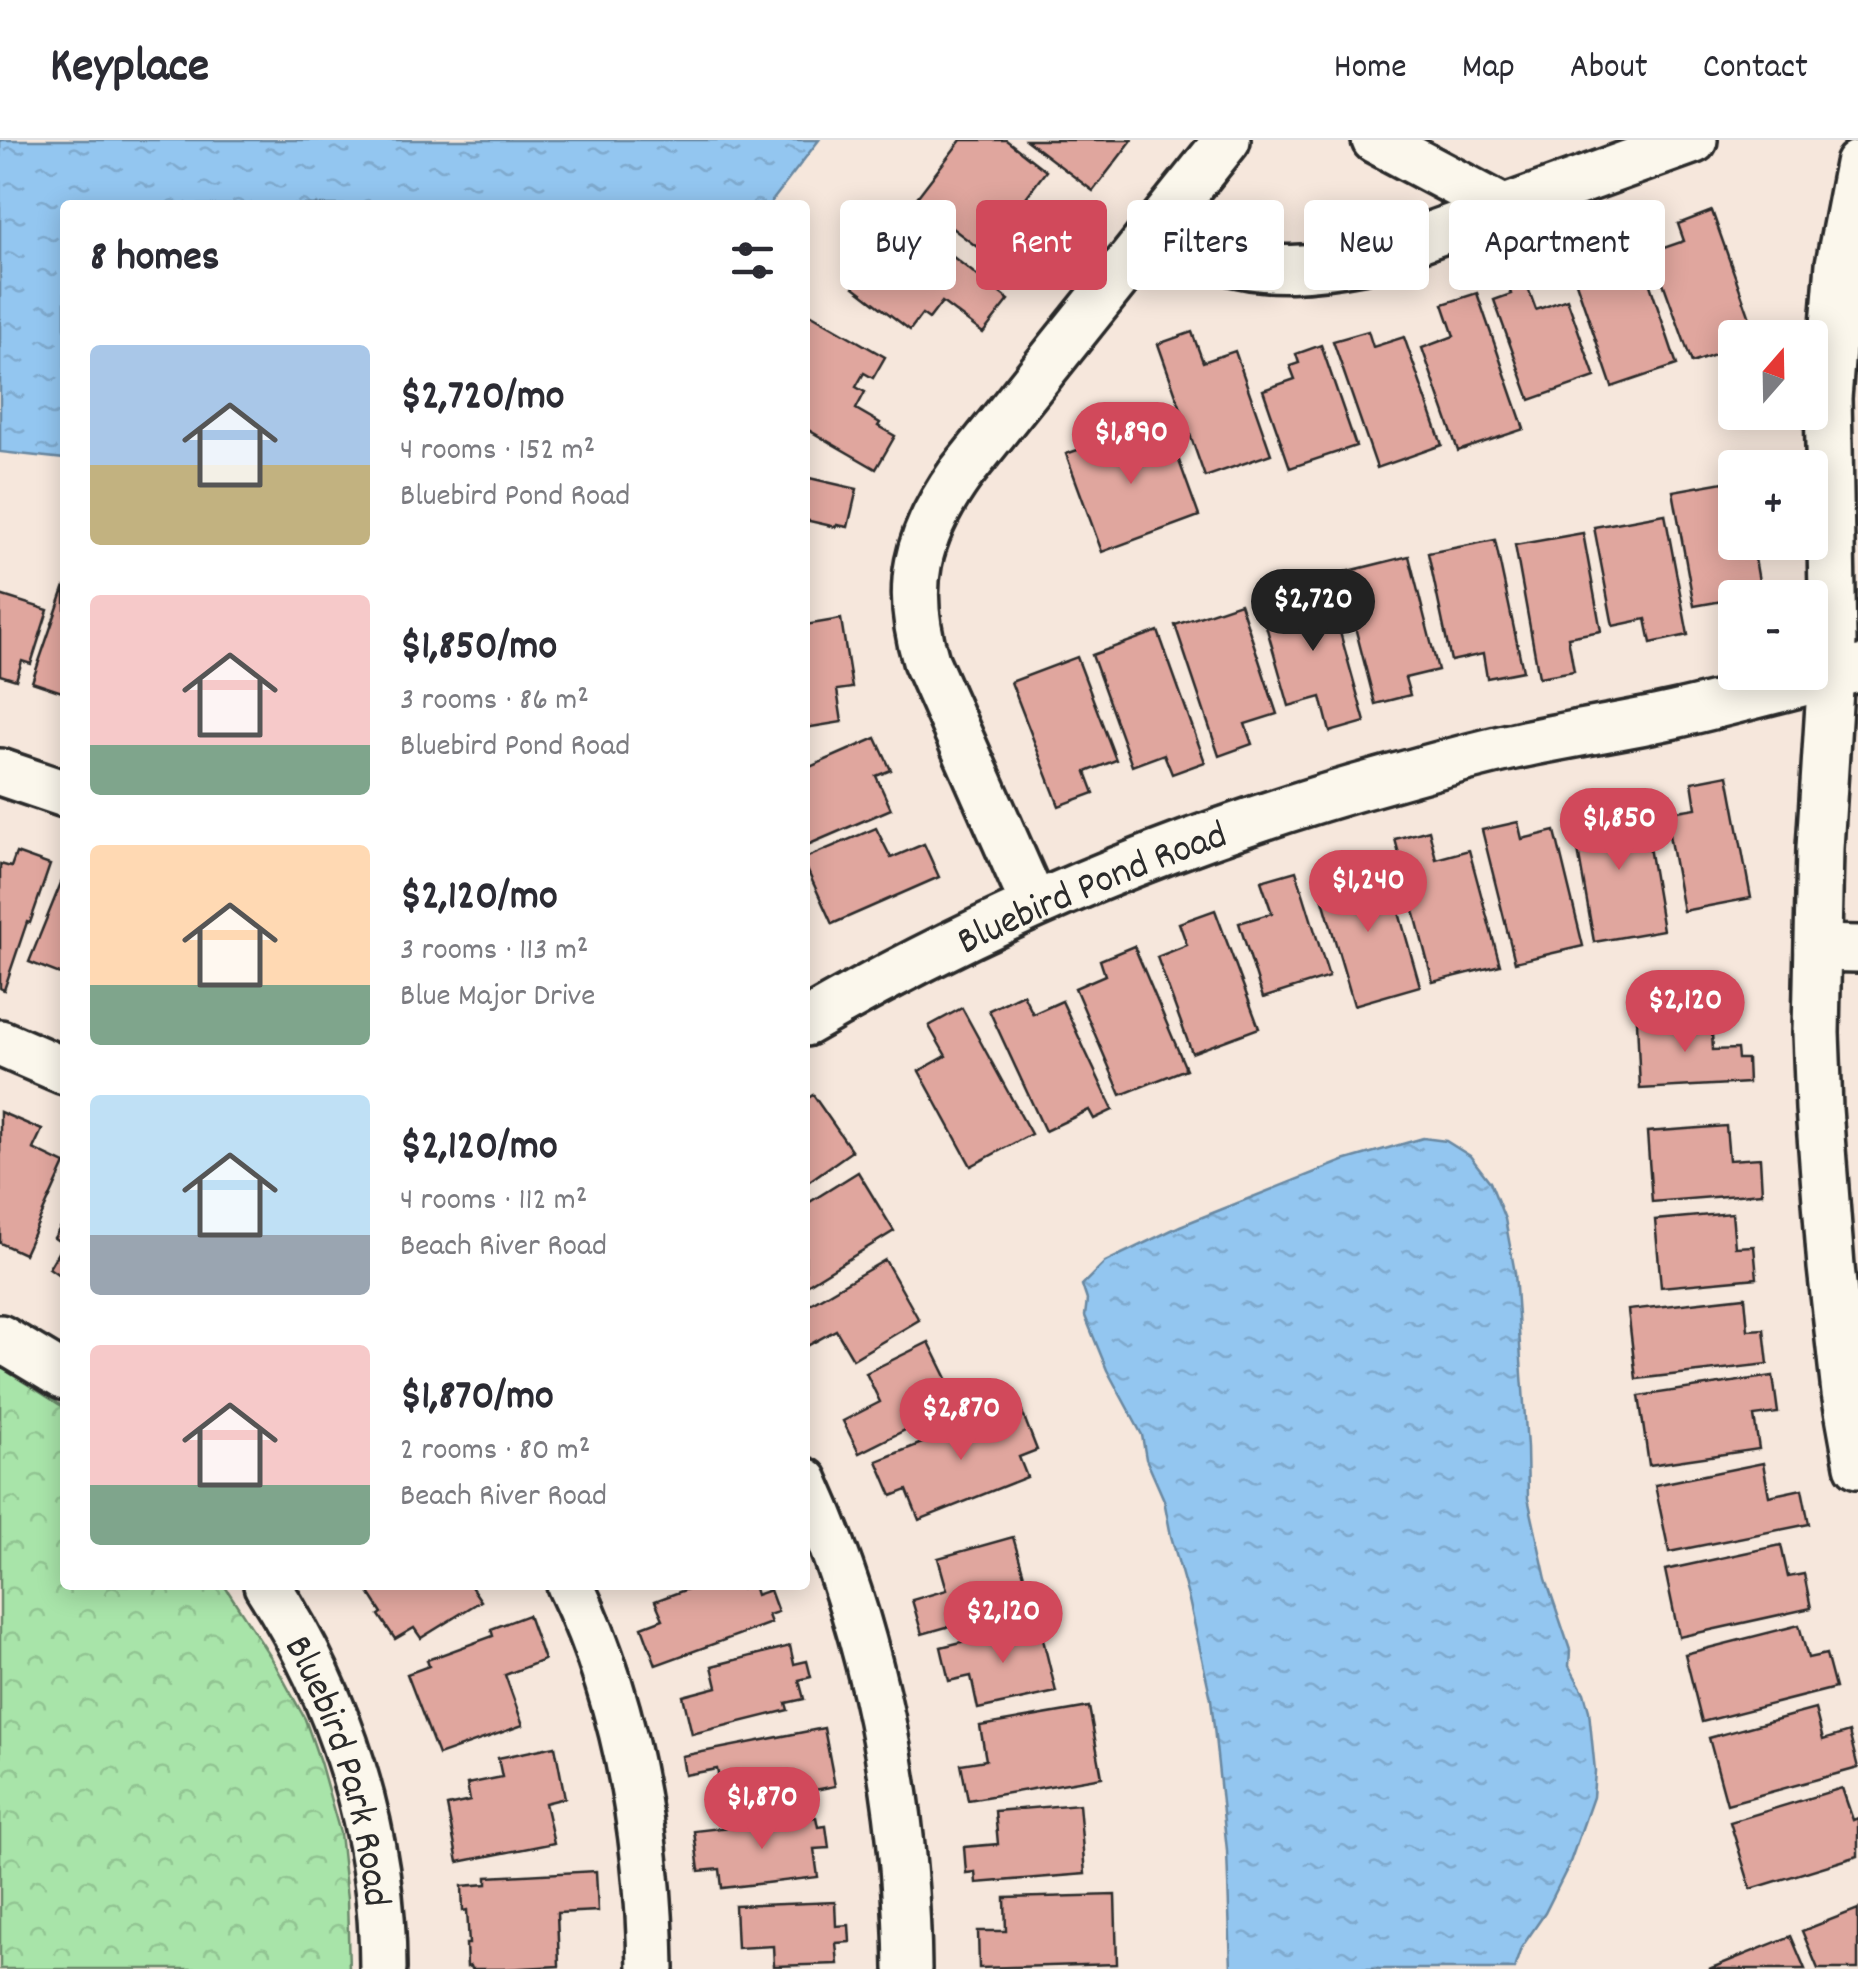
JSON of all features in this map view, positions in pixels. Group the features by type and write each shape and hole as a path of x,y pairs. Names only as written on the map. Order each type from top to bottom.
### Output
{"street":[{"path":"1179,200 1227,140"},
{"path":"1376,140 1488,200"},
{"path":"1525,200 1694,140"},
{"path":"1858,164 1839,264 1843,389 1834,611 1845,672 1820,848 1838,949 1817,1072 1831,1267 1845,1394 1858,1466"},
{"path":"1284,268 1316,268 1361,260 1449,228"},
{"path":"1034,906 926,661 914,610 916,565 950,487 1127,266"},
{"name":"Bluebird Pond Road","path":"810,1020 1034,906 1182,844 1347,790 1510,747 1674,714 1845,672"},
{"path":"0,772 60,792"},
{"path":"0,1043 60,1069"},
{"path":"0,1338 60,1374"},
{"path":"810,1493 841,1567 876,1697 898,1827 908,1969"},
{"name":"Bluebird Park Road","path":"270,1590 318,1675 352,1762 380,1895 383,1969"},
{"path":"572,1590 603,1667 625,1745 645,1861 652,1969"}],"green space":[{"path":"0,1367 60,1405 60,1590 227,1590 272,1659 305,1719 340,1833 349,1969 0,1969"}],"water":[{"path":"0,140 819,140 773,200 60,200 60,458 0,452"},
{"path":"1423,1138 1446,1141 1470,1156 1490,1182 1505,1219 1515,1273 1528,1498 1546,1579 1570,1650 1569,1666 1589,1711 1595,1771 1593,1797 1569,1865 1545,1913 1521,1948 1514,1969 1231,1969 1227,1850 1211,1699 1164,1500 1146,1459 1142,1435 1107,1370 1085,1316 1087,1300 1082,1285 1105,1262 1180,1226 1343,1161"}],"building":[{"path":"961,140 1006,140 1046,171 1024,200 976,200 976,246 956,231 956,200 915,200"},
{"path":"1026,140 1132,140 1093,191"},
{"path":"1712,211 1751,320 1718,320 1718,354 1692,363 1665,288 1665,248 1684,241 1678,224"},
{"path":"956,259 976,275 976,290 996,290 1009,300 983,333 942,302 929,319 922,314 910,330 858,290 956,290"},
{"path":"1510,290 1529,290 1536,310 1567,299 1595,377 1530,400 1494,300 1511,294"},
{"path":"1579,290 1652,290 1677,365 1612,387"},
{"path":"1477,293 1524,429 1458,451 1422,348 1454,336 1443,304"},
{"path":"810,314 885,357 873,378 864,373 856,387 865,392 856,409 895,436 876,469 810,431"},
{"path":"1368,331 1373,347 1404,337 1442,445 1377,468 1333,341"},
{"path":"1192,332 1203,362 1235,351 1271,454 1205,477 1158,344"},
{"path":"1321,345 1356,446 1290,468 1263,390 1295,379 1290,366 1299,363 1296,354"},
{"path":"1111,427 1114,437 1132,430 1137,445 1169,433 1199,516 1102,552 1066,454 1089,446 1086,436"},
{"path":"810,478 857,489 848,527 810,521"},
{"path":"1718,483 1718,560 1755,560 1759,580 1718,580 1718,602 1694,606 1673,491"},
{"path":"1665,514 1688,635 1651,643 1646,619 1613,626 1594,527"},
{"path":"1583,533 1601,631 1568,637 1574,671 1539,677 1515,545"},
{"path":"1495,540 1523,671 1487,678 1483,654 1451,661 1428,553"},
{"path":"1409,556 1438,670 1405,678 1410,695 1375,704 1341,573"},
{"path":"1326,582 1365,722 1330,732 1321,697 1289,706 1259,601"},
{"path":"0,595 48,610 31,664 22,661 16,680 0,675"},
{"path":"60,601 60,691 32,682"},
{"path":"1240,603 1277,714 1245,724 1252,744 1219,756 1175,625"},
{"path":"841,619 852,688 837,690 842,722 810,727 810,624"},
{"path":"1158,631 1205,762 1172,774 1164,754 1132,766 1092,655"},
{"path":"1077,657 1116,760 1086,772 1094,793 1059,806 1011,682"},
{"path":"876,738 891,770 876,776 891,809 810,844 810,767"},
{"path":"1728,775 1751,898 1683,911 1665,813 1696,808 1692,782"},
{"path":"1641,799 1663,930 1594,942 1574,827 1606,821 1603,805"},
{"path":"1518,822 1522,839 1555,831 1583,946 1515,962 1482,830"},
{"path":"876,828 891,858 924,844 939,877 832,924 810,876 810,856"},
{"path":"1429,830 1436,859 1469,850 1500,965 1433,982 1395,839"},
{"path":"16,853 50,865 4,990 0,988 0,864 11,867"},
{"path":"1351,866 1356,883 1388,874 1420,986 1354,1005 1316,876"},
{"path":"1296,871 1329,977 1263,998 1239,923 1272,913 1261,881"},
{"path":"60,885 60,974 29,962"},
{"path":"1215,910 1259,1028 1192,1053 1157,957 1187,945 1179,923"},
{"path":"1134,946 1186,1069 1121,1095 1075,988 1105,975 1100,960"},
{"path":"1023,994 1033,1014 1062,1001 1113,1110 1094,1119 1089,1110 1045,1131 989,1010"},
{"path":"962,1008 1031,1134 971,1166 919,1071 946,1056 929,1026"},
{"path":"1711,1016 1713,1050 1737,1049 1738,1059 1747,1059 1748,1083 1640,1089 1637,1020"},
{"path":"813,1095 852,1151 810,1180"},
{"path":"0,1112 42,1130 33,1149 60,1162 60,1175 24,1254 0,1243"},
{"path":"1726,1126 1729,1160 1760,1158 1762,1193 1652,1202 1647,1132"},
{"path":"858,1172 894,1231 810,1283 810,1202"},
{"path":"1732,1213 1735,1247 1754,1246 1757,1278 1661,1287 1655,1220"},
{"path":"60,1249 60,1276 49,1268"},
{"path":"885,1260 919,1320 853,1359 836,1330 810,1344 810,1304"},
{"path":"1745,1297 1748,1330 1764,1329 1768,1364 1636,1379 1628,1310"},
{"path":"929,1342 959,1403 859,1453 843,1421 880,1402 866,1373"},
{"path":"1773,1376 1778,1413 1754,1416 1759,1449 1649,1465 1639,1396"},
{"path":"1019,1404 1037,1450 1019,1457 1027,1477 919,1520 907,1490 892,1496 877,1461"},
{"path":"1763,1463 1769,1496 1802,1489 1809,1524 1669,1552 1655,1485"},
{"path":"1013,1537 1032,1603 922,1634 912,1600 947,1590 938,1558"},
{"path":"1781,1545 1788,1577 1804,1574 1811,1608 1679,1637 1665,1570"},
{"path":"367,1590 473,1590 481,1601 421,1638 414,1628 395,1639 379,1615 382,1613"},
{"path":"685,1590 754,1590 756,1595 770,1590 778,1612 768,1615 771,1623 656,1665 642,1627 663,1619 655,1601"},
{"path":"528,1615 544,1660 505,1675 523,1725 438,1755 407,1674 429,1666 427,1660 493,1636 491,1629"},
{"path":"1039,1623 1056,1692 978,1709 971,1676 949,1681 941,1647"},
{"path":"1799,1625 1808,1658 1826,1654 1835,1688 1702,1722 1685,1654"},
{"path":"790,1646 794,1664 807,1661 811,1677 799,1680 804,1699 786,1703 788,1710 692,1734 683,1696 717,1687 712,1666"},
{"path":"1089,1707 1102,1777 968,1800 961,1764 986,1760 980,1726"},
{"path":"1815,1709 1823,1740 1849,1732 1858,1768 1727,1804 1709,1738"},
{"path":"824,1728 835,1786 725,1808 717,1769 685,1775 682,1756"},
{"path":"555,1746 565,1798 545,1803 554,1843 458,1862 447,1806 470,1801 467,1784 502,1777 498,1758"},
{"path":"1842,1788 1853,1820 1858,1818 1858,1856 1751,1889 1730,1822"},
{"path":"1079,1804 1085,1874 976,1883 975,1872 966,1873 964,1847 998,1844 995,1811"},
{"path":"816,1817 818,1827 826,1826 829,1848 814,1849 818,1877 722,1888 720,1869 699,1871 694,1831"},
{"path":"596,1871 598,1911 557,1913 559,1966 467,1967 467,1910 463,1911 462,1886 487,1884 487,1877"},
{"path":"1115,1895 1117,1964 979,1968 978,1931 1006,1931 1005,1898"},
{"path":"835,1902 836,1926 849,1925 850,1942 836,1943 838,1964 774,1966 773,1946 737,1948 735,1906"},
{"path":"1858,1909 1858,1969 1818,1969 1802,1931"},
{"path":"1791,1936 1805,1969 1709,1969"}]}
